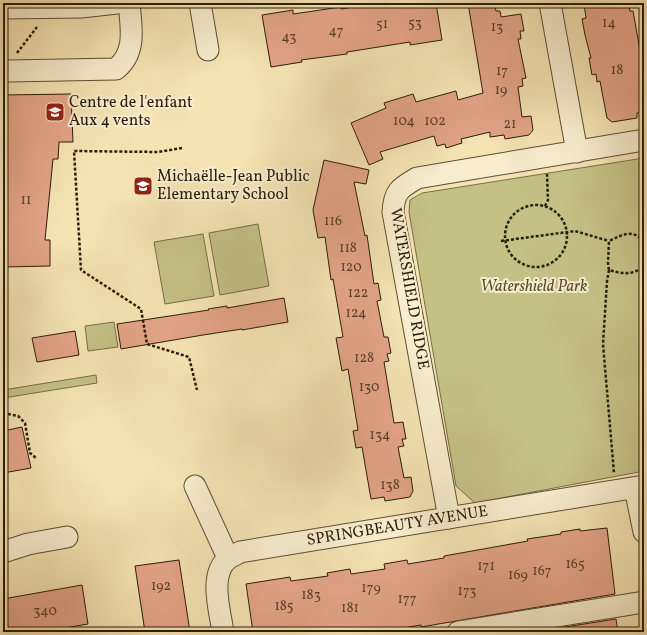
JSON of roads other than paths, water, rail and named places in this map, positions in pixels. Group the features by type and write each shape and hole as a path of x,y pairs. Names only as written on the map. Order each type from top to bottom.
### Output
{"street":[{"path":"3,8 81,7 117,3"},
{"path":"9,63 8,71 116,69 126,60 131,46 129,3"},
{"path":"200,3 208,50"},
{"path":"550,3 577,152"},
{"name":"WATERSHIELD RIDGE","path":"449,518 394,212 394,200 402,186 417,178 644,140"},
{"path":"195,486 228,558 220,568 217,582 223,632"},
{"path":"632,488 644,532"},
{"name":"SPRINGBEAUTY AVENUE","path":"228,558 240,552 632,488"},
{"path":"3,552 28,544 67,537"},
{"path":"458,632 644,602"}],"place":[{"name":"Centre de l'enfant Aux 4 vents","path":"55,112"},
{"name":"Michaëlle-Jean Public Elementary School","path":"143,186"}],"park label":[{"name":"Watershield Park","path":"534,287"}]}
